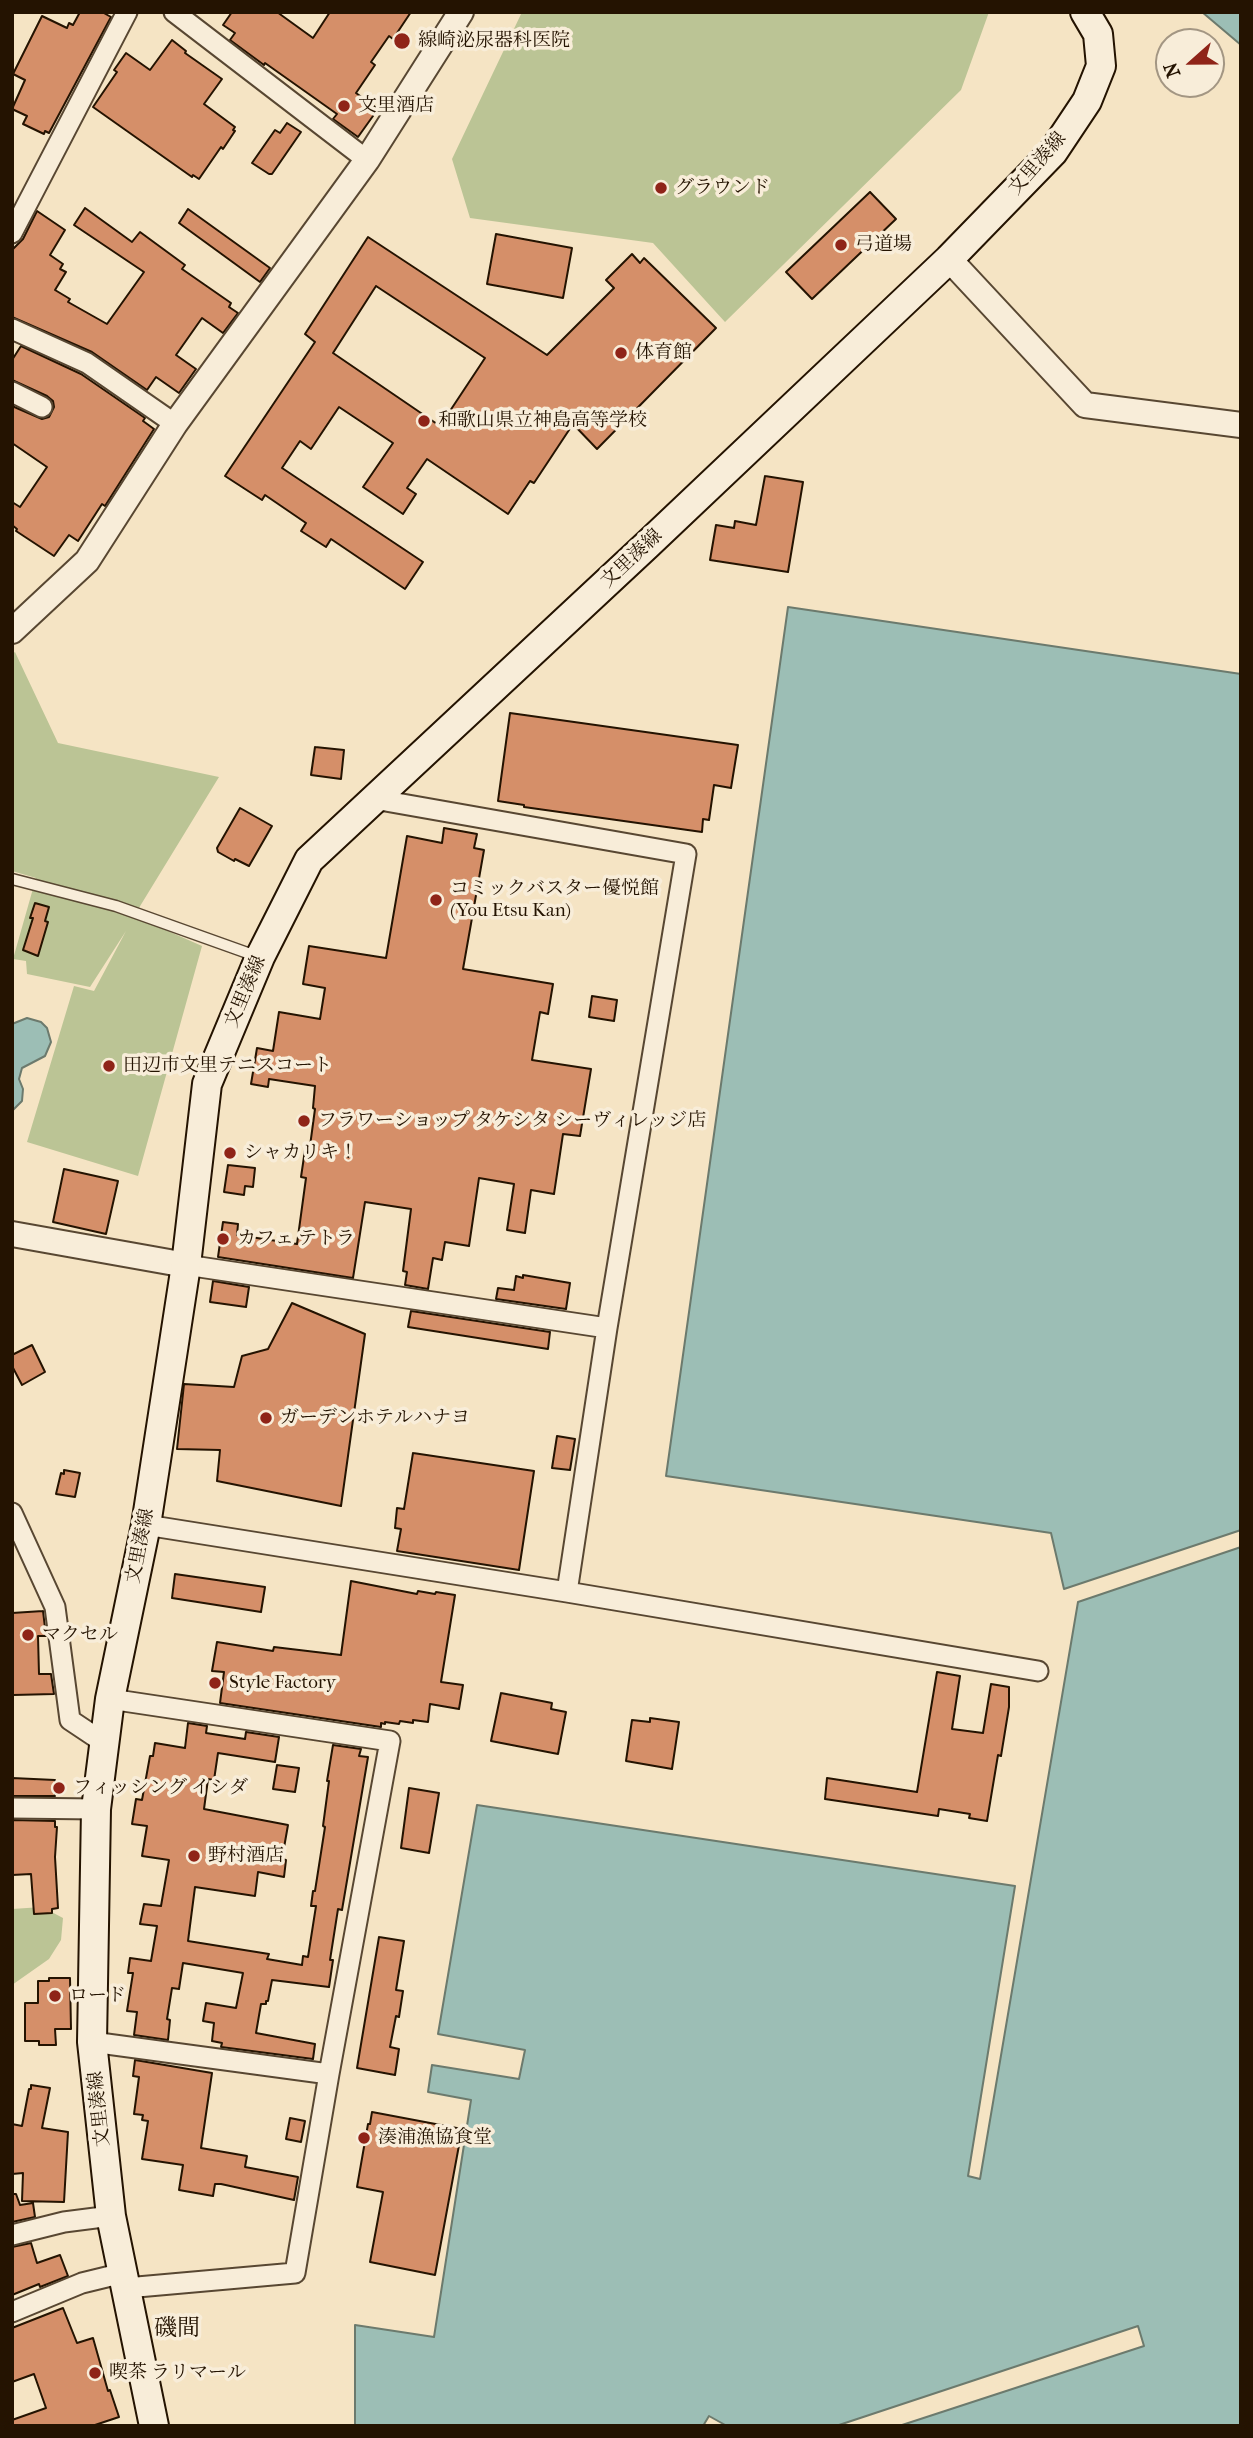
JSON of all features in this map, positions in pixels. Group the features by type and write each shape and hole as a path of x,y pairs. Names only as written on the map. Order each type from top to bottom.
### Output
{"main road":[{"name":"文里湊線","path":"155,2426 111,2216 92,2042 96,1809 110,1699 146,1525 186,1265 207,1084 260,957 309,860 949,259 1053,152 1087,101 1101,66 1098,34 1085,12"}],"street":[{"path":"12,233 127,12"},
{"path":"174,12 367,160"},
{"path":"12,631 87,561 175,424 367,160 461,12"},
{"path":"949,259 1084,405 1241,425"},
{"path":"12,329 88,363 175,424"},
{"path":"12,391 42,407"},
{"path":"373,799 686,854 607,1328 567,1592"},
{"path":"12,1234 186,1265 607,1328"},
{"path":"12,1513 55,1607 71,1720 103,1742"},
{"path":"146,1525 1038,1671"},
{"path":"12,2312 82,2283 295,2273 390,1741 110,1699"},
{"path":"12,1808 96,1809"},
{"path":"92,2042 329,2074"},
{"path":"12,2235 64,2222 111,2216"}],"lane":[{"path":"12,879 116,906 260,957"}],"green space":[{"name":"グラウンド","path":"522,12 989,12 961,90 725,322 653,243 470,218 452,159"},
{"path":"15,652 58,743 219,777 134,916 202,946 138,1176 27,1142 74,986 94,991 126,931 90,987 27,974 26,961 13,959 36,878 12,871 12,654"},
{"path":"42,1907 63,1918 61,1940 49,1959 12,1985 12,1909"}],"water":[{"path":"1202,12 1241,12 1241,45 1225,31 1225,28 1221,28"},
{"path":"788,607 1241,674 1241,1530 1064,1589 1051,1533 666,1476"},
{"path":"27,1018 41,1022 47,1028 51,1042 45,1056 22,1068 19,1079 23,1089 22,1101 12,1111 12,1024"},
{"path":"1241,1547 1241,2426 899,2426 1144,2346 1138,2326 836,2426 727,2426 709,2416 703,2426 355,2426 355,2325 434,2337 471,2100 428,2092 432,2065 519,2079 525,2050 438,2034 477,1805 1015,1886 968,2176 980,2179 1078,1602"}],"building":[{"path":"80,12 102,12 111,17 49,133 45,131 44,134 23,124 27,116 12,109 25,80 13,74 42,16 67,28 69,23 73,25"},
{"path":"232,12 277,12 313,38 330,12 411,12 393,39 389,36 371,62 375,65 356,93 378,109 358,137 333,119 337,114 230,40 235,33 223,25"},
{"path":"172,40 186,51 185,53 222,79 204,104 235,127 223,149 221,147 199,179 193,175 192,177 93,107 117,72 114,70 126,53 150,70"},
{"path":"287,123 301,132 272,174 269,174 252,163 275,130 280,133"},
{"name":"弓道場","path":"870,192 896,219 812,299 786,272"},
{"path":"85,208 132,242 140,232 185,265 182,269 231,303 229,307 238,313 223,333 202,318 176,355 196,369 179,393 156,377 147,390 92,352 12,317 12,250 23,239 37,211 65,230 50,255 63,264 60,269 66,272 55,290 70,299 68,302 107,324 144,272 74,225"},
{"path":"188,209 270,268 260,282 179,223"},
{"path":"496,234 572,248 563,298 487,284"},
{"path":"368,237 547,355 614,288 606,280 632,254 640,263 644,258 716,328 597,449 573,424 534,483 530,481 508,514 427,459 407,488 416,494 403,514 363,487 393,443 339,407 311,449 300,441 282,468 423,562 405,589 331,539 326,547 301,531 306,523 265,495 262,500 225,476 315,342 305,334","holes":["376,286 485,358 440,426 333,353"]},
{"path":"21,346 81,374 145,418 143,421 154,429 105,506 102,504 78,541 69,535 54,556 16,531 12,525 12,502 20,507 47,467 12,443 12,406 42,419 49,417 54,407 53,401 47,396 12,380 12,360"},
{"path":"765,476 803,482 788,572 710,560 716,525 734,528 735,521 756,525"},
{"path":"510,713 738,745 731,788 714,785 709,820 703,819 702,832 498,801"},
{"path":"315,747 344,750 341,779 311,775"},
{"path":"240,808 272,826 249,866 218,852 217,848"},
{"path":"444,828 477,834 474,848 484,850 463,969 553,984 548,1014 540,1012 532,1060 591,1069 580,1136 563,1134 554,1194 531,1190 525,1233 507,1230 514,1184 479,1178 469,1246 445,1242 442,1260 433,1258 428,1289 405,1285 407,1272 403,1271 411,1209 365,1202 353,1278 218,1257 223,1222 238,1224 237,1235 297,1244 306,1178 301,1177 305,1150 310,1146 315,1086 269,1079 268,1087 251,1084 257,1048 273,1051 279,1012 320,1019 325,988 303,984 309,946 386,958 407,836 442,843"},
{"path":"35,903 49,907 45,921 48,922 38,956 23,950"},
{"path":"592,996 617,1000 614,1021 589,1017"},
{"path":"228,1165 255,1168 253,1187 245,1186 244,1195 224,1192"},
{"path":"64,1169 118,1181 106,1234 53,1222"},
{"path":"523,1275 570,1283 566,1309 496,1299 498,1288 514,1290 516,1276 523,1278"},
{"path":"213,1281 249,1287 246,1307 210,1302"},
{"name":"ガーデンホテルハナヨ","path":"292,1303 365,1334 341,1506 217,1481 220,1450 177,1449 184,1384 234,1387 242,1356 268,1349"},
{"path":"411,1311 550,1332 548,1349 408,1327"},
{"path":"32,1345 45,1372 22,1385 12,1366 12,1355"},
{"path":"557,1436 575,1439 570,1470 552,1468"},
{"path":"413,1453 534,1471 519,1570 397,1551 401,1529 395,1528 397,1508 404,1509"},
{"path":"64,1470 80,1473 75,1497 56,1494"},
{"path":"175,1574 265,1587 261,1612 172,1598"},
{"path":"351,1581 417,1594 418,1591 455,1595 441,1682 463,1685 459,1709 430,1704 428,1722 385,1722 381,1723 381,1727 220,1703 224,1672 212,1671 217,1642 273,1651 274,1647 341,1655"},
{"path":"43,1611 46,1636 38,1636 39,1674 51,1674 54,1694 13,1695 12,1613"},
{"path":"937,1672 960,1676 952,1729 983,1733 991,1684 1009,1687 1009,1707 1001,1756 998,1755 987,1821 969,1818 970,1814 939,1809 938,1816 825,1799 827,1778 917,1792"},
{"path":"501,1693 552,1703 551,1709 566,1712 558,1754 491,1741"},
{"path":"650,1718 679,1722 672,1769 626,1761 632,1720 650,1722"},
{"path":"188,1723 207,1726 206,1733 245,1739 246,1732 279,1737 275,1762 218,1753 214,1780 208,1779 204,1809 288,1825 282,1859 286,1860 284,1877 258,1872 255,1896 195,1887 188,1941 269,1954 267,1959 302,1965 303,1956 308,1957 316,1906 311,1906 325,1827 327,1781 333,1745 361,1749 359,1756 368,1757 342,1910 338,1909 330,1960 333,1960 329,1987 272,1980 268,2001 261,2004 256,2033 315,2044 313,2059 221,2047 222,2043 212,2041 214,2023 203,2021 206,2003 236,2008 243,1973 183,1963 179,1989 172,1988 167,2019 170,2020 168,2040 134,2035 137,2012 127,2011 133,1973 128,1973 130,1958 151,1961 157,1926 140,1924 144,1904 161,1906 169,1860 142,1856 147,1826 132,1824 136,1799 142,1800 155,1743 185,1748"},
{"path":"277,1765 299,1768 295,1792 273,1789"},
{"path":"12,1778 55,1780 55,1796 12,1796"},
{"path":"409,1788 439,1793 429,1853 401,1848"},
{"path":"12,1820 55,1821 58,1908 52,1909 52,1913 34,1914 31,1874 12,1875"},
{"path":"379,1937 404,1941 396,1990 403,1991 390,2047 399,2049 395,2075 357,2068"},
{"path":"49,1978 70,1978 71,2029 55,2029 56,2045 39,2045 39,2041 25,2041 25,2003 38,2003 38,1981 49,1981"},
{"path":"135,2060 212,2073 201,2148 247,2156 245,2167 298,2177 294,2200 221,2184 215,2184 213,2196 179,2190 183,2165 142,2159 148,2121 142,2120 143,2115 134,2114 139,2077 133,2076"},
{"path":"31,2085 50,2088 42,2128 68,2132 64,2202 22,2201 23,2173 12,2174 12,2124 22,2126"},
{"path":"372,2112 462,2129 435,2275 370,2262 383,2192 357,2187"},
{"path":"290,2118 305,2121 301,2142 286,2139"},
{"path":"12,2194 16,2194 20,2205 33,2203 35,2217 12,2222"},
{"path":"31,2243 37,2263 60,2255 68,2276 12,2295 12,2247"},
{"path":"63,2308 77,2343 93,2338 108,2391 110,2390 119,2417 92,2426 12,2426 12,2420 46,2408 34,2374 12,2382 12,2328"}],"place":[{"name":"線崎泌尿器科医院","path":"402,41"},
{"name":"文里酒店","path":"344,106"},
{"name":"グラウンド","path":"661,188"},
{"name":"弓道場","path":"841,245"},
{"name":"体育館","path":"621,353"},
{"name":"和歌山県立神島高等学校","path":"424,421"},
{"name":"コミックバスター優悦館 (You Etsu Kan)","path":"436,900"},
{"name":"田辺市文里テニスコート","path":"109,1066"},
{"name":"フラワーショップ タケシタ シーヴィレッジ店","path":"304,1121"},
{"name":"シャカリキ！","path":"230,1153"},
{"name":"カフェ テトラ","path":"223,1239"},
{"name":"ガーデンホテルハナヨ","path":"266,1418"},
{"name":"マクセル","path":"28,1635"},
{"name":"Style Factory","path":"215,1683"},
{"name":"フィッシング イシダ","path":"59,1788"},
{"name":"野村酒店","path":"194,1856"},
{"name":"ロード","path":"55,1996"},
{"name":"湊浦漁協食堂","path":"364,2138"},
{"name":"喫茶 ラリマール","path":"95,2373"}],"district":[{"name":"磯間","path":"177,2329"}]}
